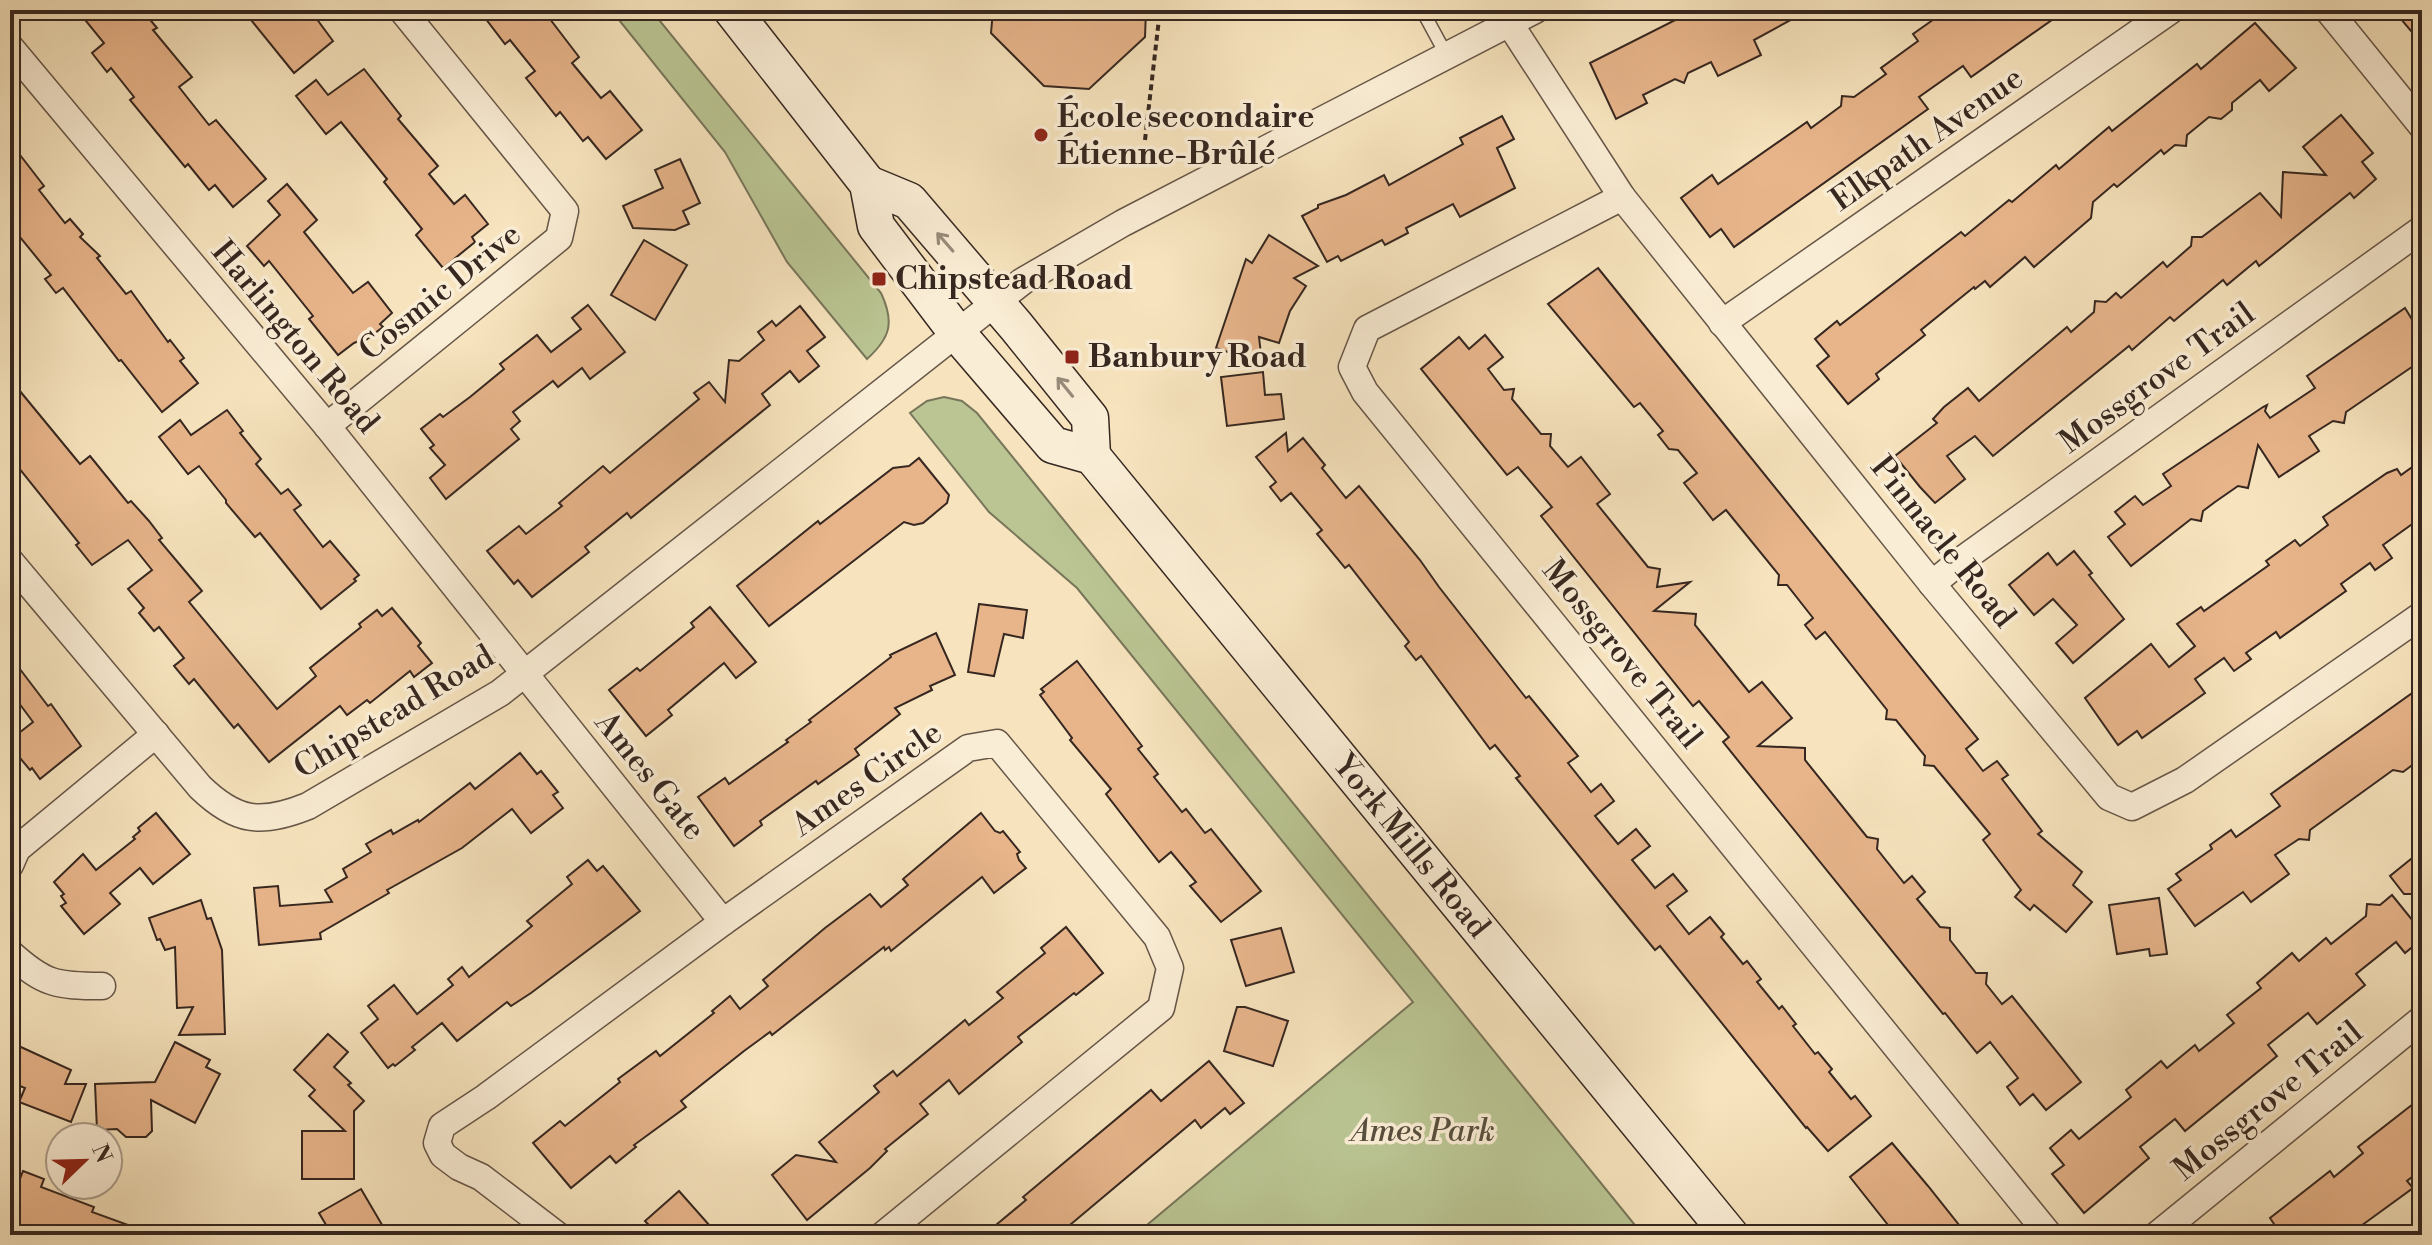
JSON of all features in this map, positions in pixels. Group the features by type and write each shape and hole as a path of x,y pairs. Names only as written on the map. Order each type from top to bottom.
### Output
{"main road":[{"path":"732,10 868,184 876,226 957,333 1053,445 1092,456 1090,418 995,301 909,201 868,184"},
{"name":"York Mills Road","path":"1092,456 1730,1235"}],"street":[{"name":"Cosmic Drive","path":"327,426 559,238 565,211 402,10"},
{"path":"995,301 1023,281 1123,223 1535,10"},
{"name":"Elkpath Avenue","path":"1722,323 2171,10"},
{"path":"2328,10 2422,126"},
{"name":"Pinnacle Road","path":"1510,24 1622,197 1932,584 2109,797 2132,807 2185,780 2422,615"},
{"name":"Harlington Road","path":"10,47 327,426 524,673"},
{"name":"Mossgrove Trail","path":"1622,197 1367,329 1352,367 1365,392 2049,1235"},
{"name":"Mossgrove Trail","path":"1932,584 2422,229"},
{"name":"Chipstead Road","path":"10,561 218,805 238,816 282,817 308,806 486,701 995,301"},
{"name":"Ames Gate","path":"524,673 723,922"},
{"path":"10,865 17,849 156,734"},
{"name":"Ames Circle","path":"557,1235 481,1177 443,1155 437,1143 442,1126 968,748 997,743 1157,937 1170,968 1161,1008 883,1235"},
{"path":"10,953 36,976 69,986 102,986"},
{"name":"Mossgrove Trail","path":"2157,1235 2422,1019"}],"lane":[{"path":"1424,11 1447,56"}],"path":[{"path":"1145,140 1160,10"}],"green space":[{"path":"611,10 651,10 881,293 888,313 888,329 881,344 867,359 787,262 725,152"},
{"name":"Ames Park","path":"944,397 962,401 977,413 1643,1235 1135,1235 1413,1002 1077,588 989,512 910,413 927,401"}],"building":[{"path":"77,10 142,10 157,28 153,30 192,77 179,87 209,125 216,120 266,179 233,207 215,185 209,190 188,164 185,167 130,100 134,97 111,68 107,72 92,53 104,43"},
{"path":"243,10 310,10 333,41 294,73"},
{"path":"479,10 543,10 579,57 572,63 601,98 610,91 642,130 606,159 588,137 583,141 560,112 556,116 526,78 535,71 510,40 505,44"},
{"path":"993,10 1146,10 1145,37 1089,89 1044,86 991,33"},
{"path":"1695,10 1809,10 1754,40 1761,55 1718,76 1711,62 1688,73 1684,83 1675,79 1643,95 1647,103 1616,119 1590,63"},
{"path":"1947,10 1955,10 1961,19 1975,10 2066,10 1971,77 1963,66 1919,97 1928,109 1734,247 1721,229 1710,237 1681,198 1712,175 1718,184 1807,122 1811,128 1841,106 1842,96 1854,97 1886,74 1881,68 1918,41 1913,34"},
{"path":"2410,10 2422,10 2422,44 2400,18"},
{"path":"2255,23 2296,68 2269,91 2260,80 2232,103 2232,110 2221,119 2209,117 2187,135 2186,146 2175,145 2164,154 2161,150 2117,187 2114,184 2093,202 2091,218 2034,267 2025,257 1990,287 1985,281 1974,287 1921,330 1925,335 1876,374 1879,379 1848,404 1817,366 1829,356 1815,339 1837,321 1840,325 1961,232 1965,236 2056,165 2059,169 2109,127 2112,131 2197,64 2201,69"},
{"path":"364,69 401,116 398,119 438,166 429,174 454,204 465,195 488,224 472,237 475,242 443,268 416,235 422,229 341,122 326,134 296,96 316,80 328,95"},
{"path":"2341,115 2373,153 2362,162 2376,179 2354,198 2350,193 2259,266 2256,261 2227,285 2223,280 2174,321 2170,317 2132,350 2129,346 1993,456 1975,436 1947,456 1965,479 1935,503 1920,487 1895,456 1937,423 1933,419 1944,407 1968,388 1979,401 2067,327 2071,332 2094,312 2095,301 2106,302 2116,293 2121,298 2163,262 2167,267 2191,246 2192,237 2202,237 2260,193 2281,217 2283,172 2326,175 2303,147"},
{"path":"1502,116 1514,139 1497,148 1515,188 1460,217 1453,204 1406,228 1408,233 1385,245 1382,240 1341,261 1338,256 1327,262 1302,216 1318,208 1318,205 1346,195 1384,175 1389,185 1463,144 1460,138"},
{"path":"10,142 44,186 39,190 65,223 70,219 83,234 80,237 100,256 97,258 126,294 131,291 168,342 170,340 184,358 180,361 198,383 162,412 63,288 56,293 45,279 51,275 10,225"},
{"path":"680,159 700,203 683,211 689,224 675,230 633,228 623,206 663,188 655,170"},
{"path":"287,184 317,220 304,232 353,293 368,282 392,313 380,324 383,327 362,343 354,343 338,355 309,319 313,316 269,261 264,266 247,246 280,215 268,201"},
{"path":"1269,235 1318,266 1294,278 1306,286 1290,311 1279,343 1259,337 1262,363 1216,348 1246,259 1252,263"},
{"path":"644,240 687,265 655,320 611,295"},
{"path":"1598,268 1978,739 1966,749 1983,771 1997,761 2008,775 2002,779 2042,831 2038,834 2082,872 2073,885 2092,902 2066,932 2034,905 2030,910 2015,897 2021,890 1983,840 1990,834 1934,766 1924,765 1925,756 1896,720 1886,719 1887,710 1825,632 1816,639 1805,625 1813,618 1787,585 1778,585 1779,575 1726,510 1713,520 1684,483 1697,473 1678,450 1669,449 1658,435 1663,431 1640,403 1634,407 1548,304"},
{"path":"588,305 625,352 590,379 582,368 558,387 553,381 513,412 520,421 511,429 519,439 446,499 430,478 445,465 430,448 434,445 421,429 470,397 504,369 500,364 537,335 551,352 581,329 572,318"},
{"path":"800,306 825,337 807,351 819,366 799,382 790,371 762,394 770,405 631,518 627,513 585,547 589,552 532,597 518,580 514,584 487,551 519,526 526,534 562,506 559,503 603,466 610,473 699,399 694,393 709,382 725,402 729,360 739,361 764,340 758,332 772,321 776,326"},
{"path":"2405,308 2413,321 2422,315 2422,360 2346,412 2344,423 2333,421 2309,436 2319,451 2279,477 2258,445 2248,488 2238,486 2203,511 2201,521 2191,519 2131,566 2108,537 2125,524 2115,512 2135,496 2143,505 2171,486 2163,474 2263,407 2267,405 2265,411 2270,418 2315,388 2307,376"},
{"path":"1485,335 1503,357 1488,369 1504,390 1514,389 1512,399 1541,434 1551,434 1550,446 1568,467 1581,457 1610,494 1597,504 1648,567 1660,569 1657,587 1690,582 1654,611 1696,614 1695,625 1749,692 1762,682 1792,718 1758,746 1805,748 1805,760 1867,837 1878,839 1877,849 1904,883 1912,876 1925,892 1917,899 1940,927 1950,928 1950,940 1976,973 1987,973 1986,984 2002,1004 2012,996 2081,1082 2046,1110 2033,1094 2020,1105 2007,1087 2018,1078 1990,1042 1977,1053 1943,1014 1723,742 1729,737 1699,701 1693,706 1541,516 1552,507 1518,467 1507,475 1421,369 1459,337 1469,349"},
{"path":"1263,372 1265,395 1281,394 1284,419 1227,426 1221,377"},
{"path":"10,379 80,464 90,456 128,503 131,501 149,521 162,538 159,540 202,591 189,602 277,709 316,676 310,668 377,610 382,616 392,608 421,643 418,646 432,663 414,677 410,671 370,703 367,700 347,715 340,706 269,762 238,724 234,728 194,679 189,684 174,666 184,658 159,627 154,631 139,613 144,608 128,589 152,570 128,540 92,565 76,545 79,543 10,457"},
{"path":"227,410 243,431 240,433 261,459 256,464 281,494 288,489 301,505 294,510 323,547 330,541 359,575 354,579 356,581 321,609 260,533 255,537 199,466 188,474 159,437 180,420 191,435"},
{"path":"1286,433 1288,451 1303,438 1346,498 1359,486 1526,698 1529,696 1578,756 1568,763 1591,792 1601,784 1614,801 1595,816 1618,844 1636,829 1650,846 1632,860 1655,888 1673,874 1687,891 1667,906 1689,934 1710,917 1724,934 1721,937 1743,964 1747,961 1761,979 1757,982 1779,1009 1782,1006 1815,1054 1818,1052 1832,1069 1829,1072 1851,1099 1855,1096 1871,1116 1828,1151 1806,1128 1660,946 1655,950 1516,778 1520,776 1495,745 1490,749 1421,656 1416,660 1405,646 1409,642 1349,565 1345,568 1317,534 1322,530 1291,493 1281,501 1270,487 1276,482 1256,457"},
{"path":"919,458 949,495 947,503 923,523 914,525 904,522 769,626 737,586 818,521 820,524 893,468 909,466"},
{"path":"2422,460 2422,517 2383,545 2392,558 2375,570 2370,563 2341,584 2346,591 2280,638 2276,632 2246,653 2251,659 2234,671 2224,658 2195,679 2205,693 2142,738 2137,731 2118,745 2085,698 2151,644 2169,667 2195,646 2177,624 2201,607 2204,611 2269,565 2266,561 2295,540 2300,546 2328,525 2323,517 2387,473 2397,469 2401,475"},
{"path":"2074,551 2124,619 2073,663 2056,643 2077,625 2053,599 2034,615 2009,585 2048,553 2057,565"},
{"path":"979,604 1027,610 1023,638 1004,634 994,676 968,672"},
{"path":"710,607 756,662 736,678 724,663 668,710 672,715 646,736 609,690 637,668 640,671 694,627 691,623"},
{"path":"936,633 955,675 930,686 932,690 895,708 900,714 855,749 859,755 760,821 762,825 734,846 698,797 725,778 729,784 788,742 786,740 811,722 809,720 890,655"},
{"path":"10,656 48,706 51,704 81,746 40,779 10,746 10,740 33,722 10,691"},
{"path":"1077,661 1142,746 1138,749 1158,774 1154,777 1182,812 1186,809 1205,833 1211,829 1261,891 1221,922 1190,886 1196,882 1171,852 1159,862 1106,794 1111,789 1070,740 1072,738 1040,695 1044,692 1041,689"},
{"path":"2422,686 2422,750 2415,755 2419,760 2403,772 2393,770 2310,830 2309,840 2299,839 2275,855 2289,874 2251,902 2243,892 2195,926 2168,889 2181,880 2176,874 2212,849 2210,845 2231,830 2236,837 2280,806 2271,794"},
{"path":"520,753 537,774 541,771 558,792 553,795 563,808 531,833 512,809 462,848 387,890 389,893 320,933 321,939 259,945 254,888 278,886 280,906 332,902 325,890 347,877 343,869 371,852 366,844 391,830 393,834 419,822 470,783 475,789"},
{"path":"156,813 190,854 153,884 140,868 110,893 120,904 84,934 61,906 66,903 61,896 64,894 54,882 83,854 96,870 135,839 133,837 140,831 138,828"},
{"path":"981,813 995,831 1003,831 1020,852 1017,854 1019,860 1026,868 994,893 982,877 891,951 889,947 885,950 884,947 772,1035 770,1032 744,1051 681,1101 686,1107 634,1145 636,1147 616,1163 610,1156 571,1188 533,1143 560,1121 565,1126 620,1082 618,1079 656,1051 660,1056 714,1013 712,1011 730,996 740,1009 768,986 763,980 870,894 881,907 908,885 903,879"},
{"path":"2422,850 2422,894 2404,894 2390,876"},
{"path":"588,860 597,871 603,866 640,911 531,993 511,1006 507,1002 457,1041 442,1023 412,1047 415,1050 388,1068 361,1033 378,1019 368,1006 394,985 417,1014 453,985 448,979 462,967 469,977 532,926 527,921 572,884 567,877"},
{"path":"2392,895 2422,932 2422,939 2405,953 2396,942 2356,974 2365,985 2317,1024 2308,1013 2268,1045 2277,1056 2185,1131 2175,1119 2140,1147 2149,1158 2084,1213 2052,1174 2064,1165 2050,1148 2071,1130 2079,1139 2131,1097 2126,1090 2161,1061 2167,1068 2195,1045 2199,1051 2234,1023 2227,1015 2261,988 2257,983 2292,953 2299,961 2326,938 2331,944 2366,916 2367,904 2380,905"},
{"path":"2159,898 2167,954 2150,956 2149,949 2117,954 2109,905"},
{"path":"201,900 222,950 225,1034 179,1035 193,1007 177,1008 175,947 165,950 160,939 157,940 149,918"},
{"path":"1066,927 1103,973 1018,1037 1022,1042 959,1094 949,1080 920,1104 928,1114 807,1220 772,1175 796,1155 836,1162 819,1142 879,1092 874,1086 893,1071 897,1076 965,1020 969,1025 1003,998 997,992 1045,953 1041,948"},
{"path":"1281,928 1294,972 1246,986 1231,940"},
{"path":"1237,1007 1288,1021 1273,1066 1224,1051"},
{"path":"328,1034 348,1052 334,1067 364,1101 354,1111 354,1179 302,1179 302,1131 345,1131 309,1096 315,1090 294,1070"},
{"path":"10,1042 71,1070 65,1084 86,1084 71,1121 68,1121 19,1102 25,1088 10,1082"},
{"path":"175,1042 210,1060 206,1067 220,1074 195,1123 151,1100 152,1131 146,1137 126,1137 124,1121 97,1121 95,1084 155,1082"},
{"path":"1209,1061 1244,1103 1230,1114 1225,1108 1201,1128 1195,1120 1058,1235 984,1235 1026,1200 1023,1197 1151,1090 1161,1101"},
{"path":"2422,1097 2422,1169 2407,1181 2413,1188 2354,1231 2350,1227 2340,1235 2260,1235 2274,1224 2270,1218 2330,1171 2334,1177 2363,1153 2358,1147"},
{"path":"1892,1143 1967,1235 1896,1235 1850,1177"},
{"path":"23,1171 44,1179 41,1187 44,1188 44,1201 78,1201 94,1207 92,1212 150,1235 22,1235 10,1230 10,1181 18,1184"},
{"path":"361,1189 388,1235 332,1235 319,1213"},
{"path":"679,1191 718,1235 658,1235 645,1221"}],"place":[{"name":"École secondaire Étienne-Brûlé","path":"1041,135"},
{"name":"Chipstead Road","path":"879,279"},
{"name":"Banbury Road","path":"1072,357"}]}
